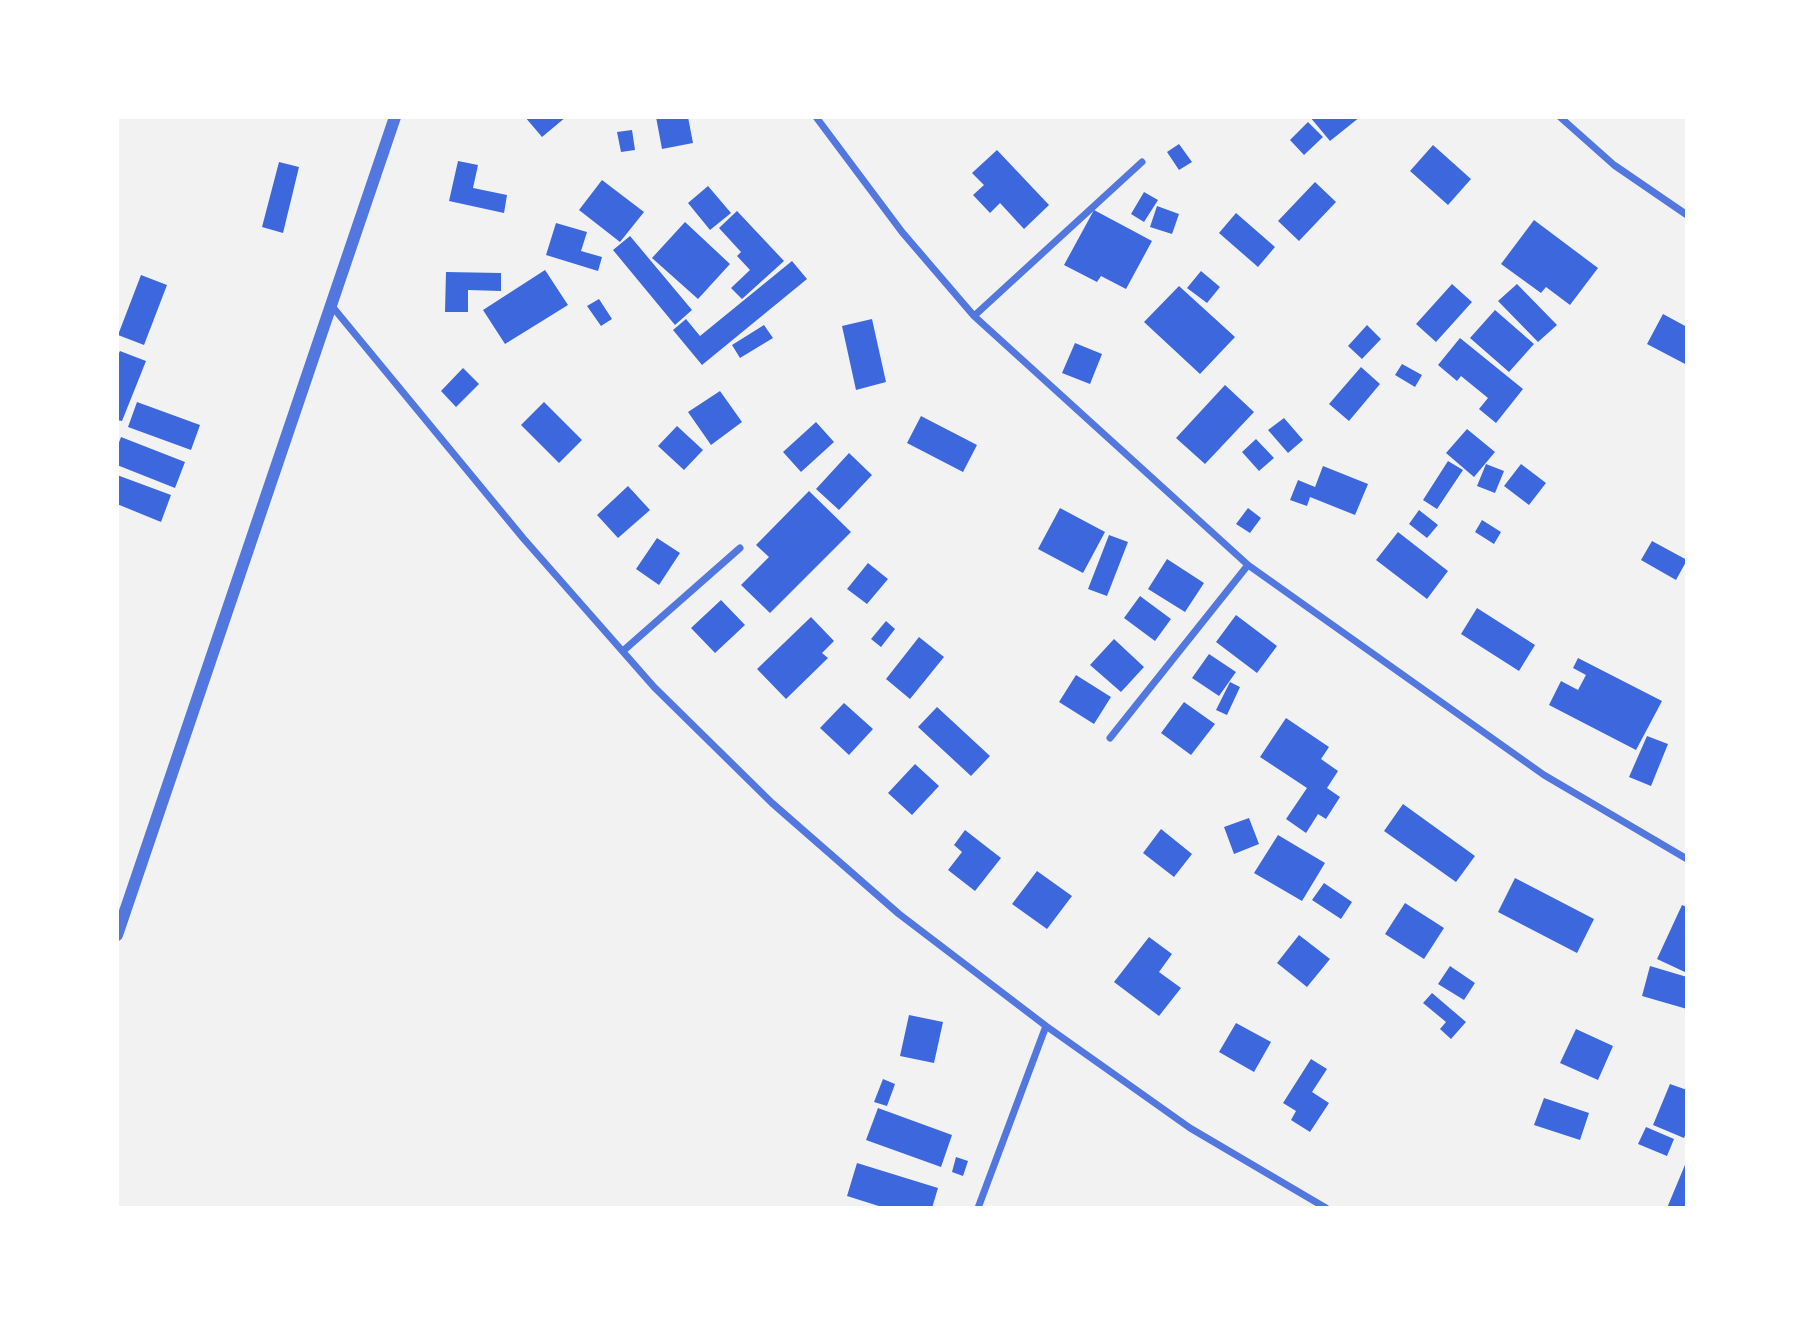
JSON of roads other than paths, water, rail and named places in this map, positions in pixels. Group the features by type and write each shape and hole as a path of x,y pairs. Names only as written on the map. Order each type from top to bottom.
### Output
{"street":[{"path":"117,935 396,117"},
{"path":"816,117 902,232 974,316 1248,565 1544,775 1687,859"},
{"path":"1560,117 1614,165 1687,215"},
{"path":"974,316 1142,162"},
{"path":"331,304 523,538 654,687 782,811 899,914 1046,1027 1189,1128 1326,1208"},
{"path":"623,651 740,548"},
{"path":"1110,738 1248,565"},
{"path":"978,1208 1046,1027"}]}
